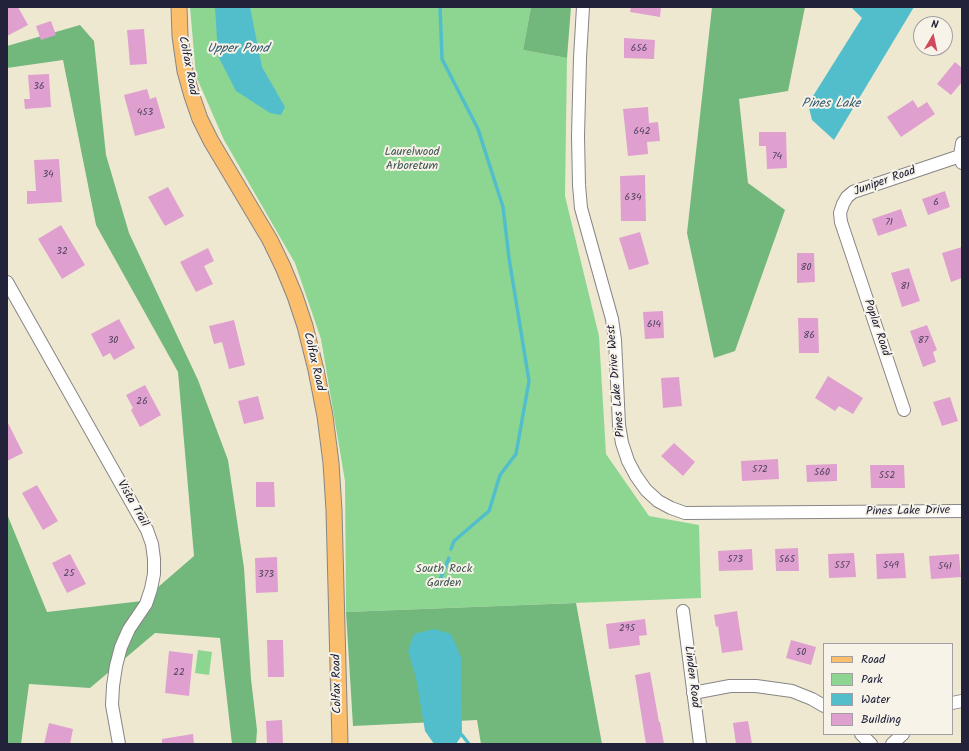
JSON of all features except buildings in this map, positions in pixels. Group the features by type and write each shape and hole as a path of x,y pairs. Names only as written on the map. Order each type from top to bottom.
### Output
{"main road":[{"name":"Colfax Road","path":"179,7 180,36 185,71 200,119 211,141 270,240 283,267 305,326 316,370 325,416 331,463 334,510 340,744"}],"street":[{"name":"Pines Lake Drive West","path":"583,7 579,97 578,185 586,229 612,319 615,340 619,425 622,444 628,461 636,476 646,490 658,500 671,508 685,513 854,512"},
{"name":"Juniper Road","path":"849,246 841,222 840,213 842,204 847,197 853,192 961,160 962,143"},
{"name":"Poplar Road","path":"849,246 904,410"},
{"name":"Vista Trail","path":"7,282 147,530 152,544 154,574 151,589 146,604 129,629 121,647 115,673 112,705 119,744"},
{"name":"Pines Lake Drive","path":"854,512 962,511"},
{"name":"Linden Road","path":"683,611 700,744"},
{"path":"693,693 730,686 756,686 792,691 823,705"},
{"path":"862,735 871,744"},
{"path":"892,744 902,735"}],"green space":[{"name":"Laurelwood Arboretum","path":"190,7 531,7 523,50 567,58 565,196 599,336 606,454 649,516 699,525 701,598 346,612 345,481 321,339 295,263 224,140 196,76"},
{"path":"531,7 571,7 567,58 523,50"},
{"path":"712,7 805,7 788,91 739,99 748,183 785,210 735,351 714,358 687,233"},
{"path":"80,25 94,41 106,155 129,233 198,380 228,460 244,568 251,679 257,730 256,744 232,744 220,638 155,633 90,688 29,684 21,744 7,744 7,514 47,612 142,601 194,556 178,372 96,225 63,60 7,68 7,46"},
{"path":"576,603 602,744 481,744 477,720 353,726 346,612"},
{"path":"198,650 212,652 209,675 195,673"}],"water":[{"name":"Upper Pond","path":"215,7 250,7 262,67 285,107 281,115 270,113 236,91 218,56"},
{"name":"Pines Lake","path":"851,7 914,7 834,140 812,120 808,104 862,18"},
{"path":"434,629 451,634 461,657 462,735 456,744 434,744 425,731 416,678 408,651 414,634"}],"waterway":[{"path":"440,7 442,59 478,129 503,207 509,258 529,381 516,454 500,475 489,511 454,541 451,549"},
{"path":"437,587 449,558"},
{"path":"462,735 469,744"}],"park label":[{"name":"South Rock Garden","path":"444,577"}]}
